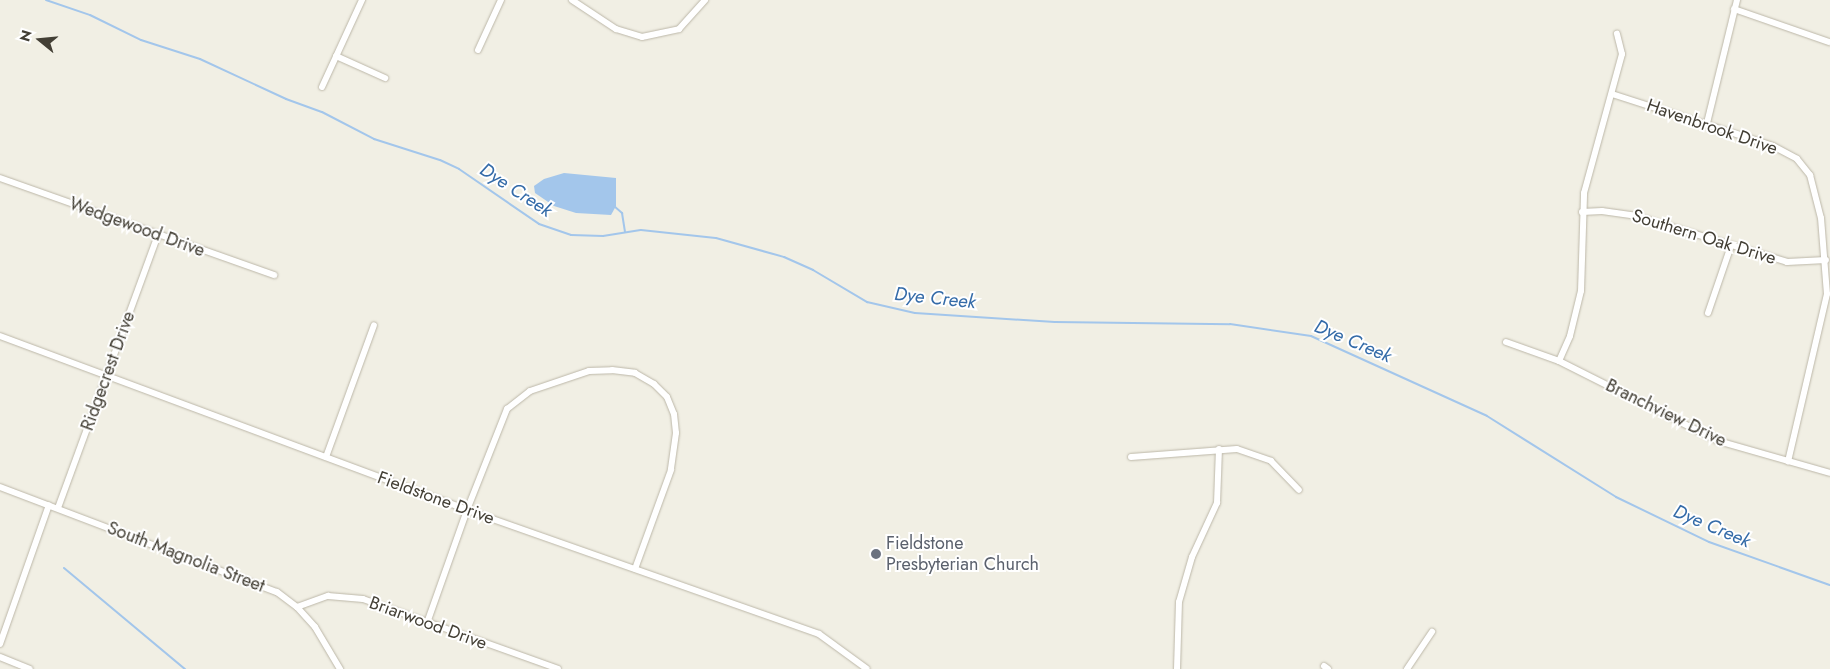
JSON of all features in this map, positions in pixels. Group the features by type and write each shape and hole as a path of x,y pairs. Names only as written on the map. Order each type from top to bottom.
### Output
{"street":[{"path":"322,87 362,0"},
{"path":"478,50 501,0"},
{"path":"572,0 616,29 642,37 679,29 705,0"},
{"path":"1707,123 1737,0"},
{"path":"1734,9 1829,42"},
{"path":"1559,361 1570,336 1581,291 1582,212 1596,150 1622,54 1617,34"},
{"path":"336,56 385,78"},
{"name":"Havenbrook Drive","path":"1612,94 1707,123 1773,146 1797,159 1810,175 1821,218 1826,260 1825,315 1788,462"},
{"name":"Wedgewood Drive","path":"0,178 274,275"},
{"name":"Southern Oak Drive","path":"1582,212 1602,211 1636,216 1787,262 1826,260"},
{"name":"Ridgecrest Drive","path":"58,508 158,235"},
{"path":"1708,313 1731,246"},
{"path":"326,457 374,325"},
{"name":"Fieldstone Drive","path":"0,336 467,510 819,634 867,669"},
{"name":"Branchview Drive","path":"1506,342 1559,361 1718,441 1830,473"},
{"path":"427,623 500,421 517,399 530,391 589,371 635,374 654,384 667,397 674,414 676,433 671,470 635,569"},
{"path":"1177,669 1179,602 1192,557 1218,503 1218,449"},
{"path":"1130,457 1237,449 1271,461 1299,490"},
{"name":"South Magnolia Street","path":"0,487 256,582 277,592 297,607 315,628 340,669"},
{"path":"0,644 49,504"},
{"name":"Briarwood Drive","path":"297,607 328,596 346,595 558,669"},
{"path":"1407,669 1432,632"},
{"path":"0,657 30,669"}],"water":[{"path":"564,173 616,178 616,206 611,215 576,213 554,206 535,193 534,186 544,179"}],"waterway":[{"name":"Dye Creek","path":"46,0 90,15 141,40 200,59 286,99 322,112 374,139 440,160 459,169 539,224 571,235 603,236 641,230 716,238 784,257 813,270 867,302 915,313 1055,322 1230,324 1311,336 1487,416 1616,497 1709,542 1830,585"},
{"path":"614,206 622,213 625,232"},
{"path":"64,568 185,669"}],"place":[{"name":"Fieldstone Presbyterian Church","path":"876,554"}]}
